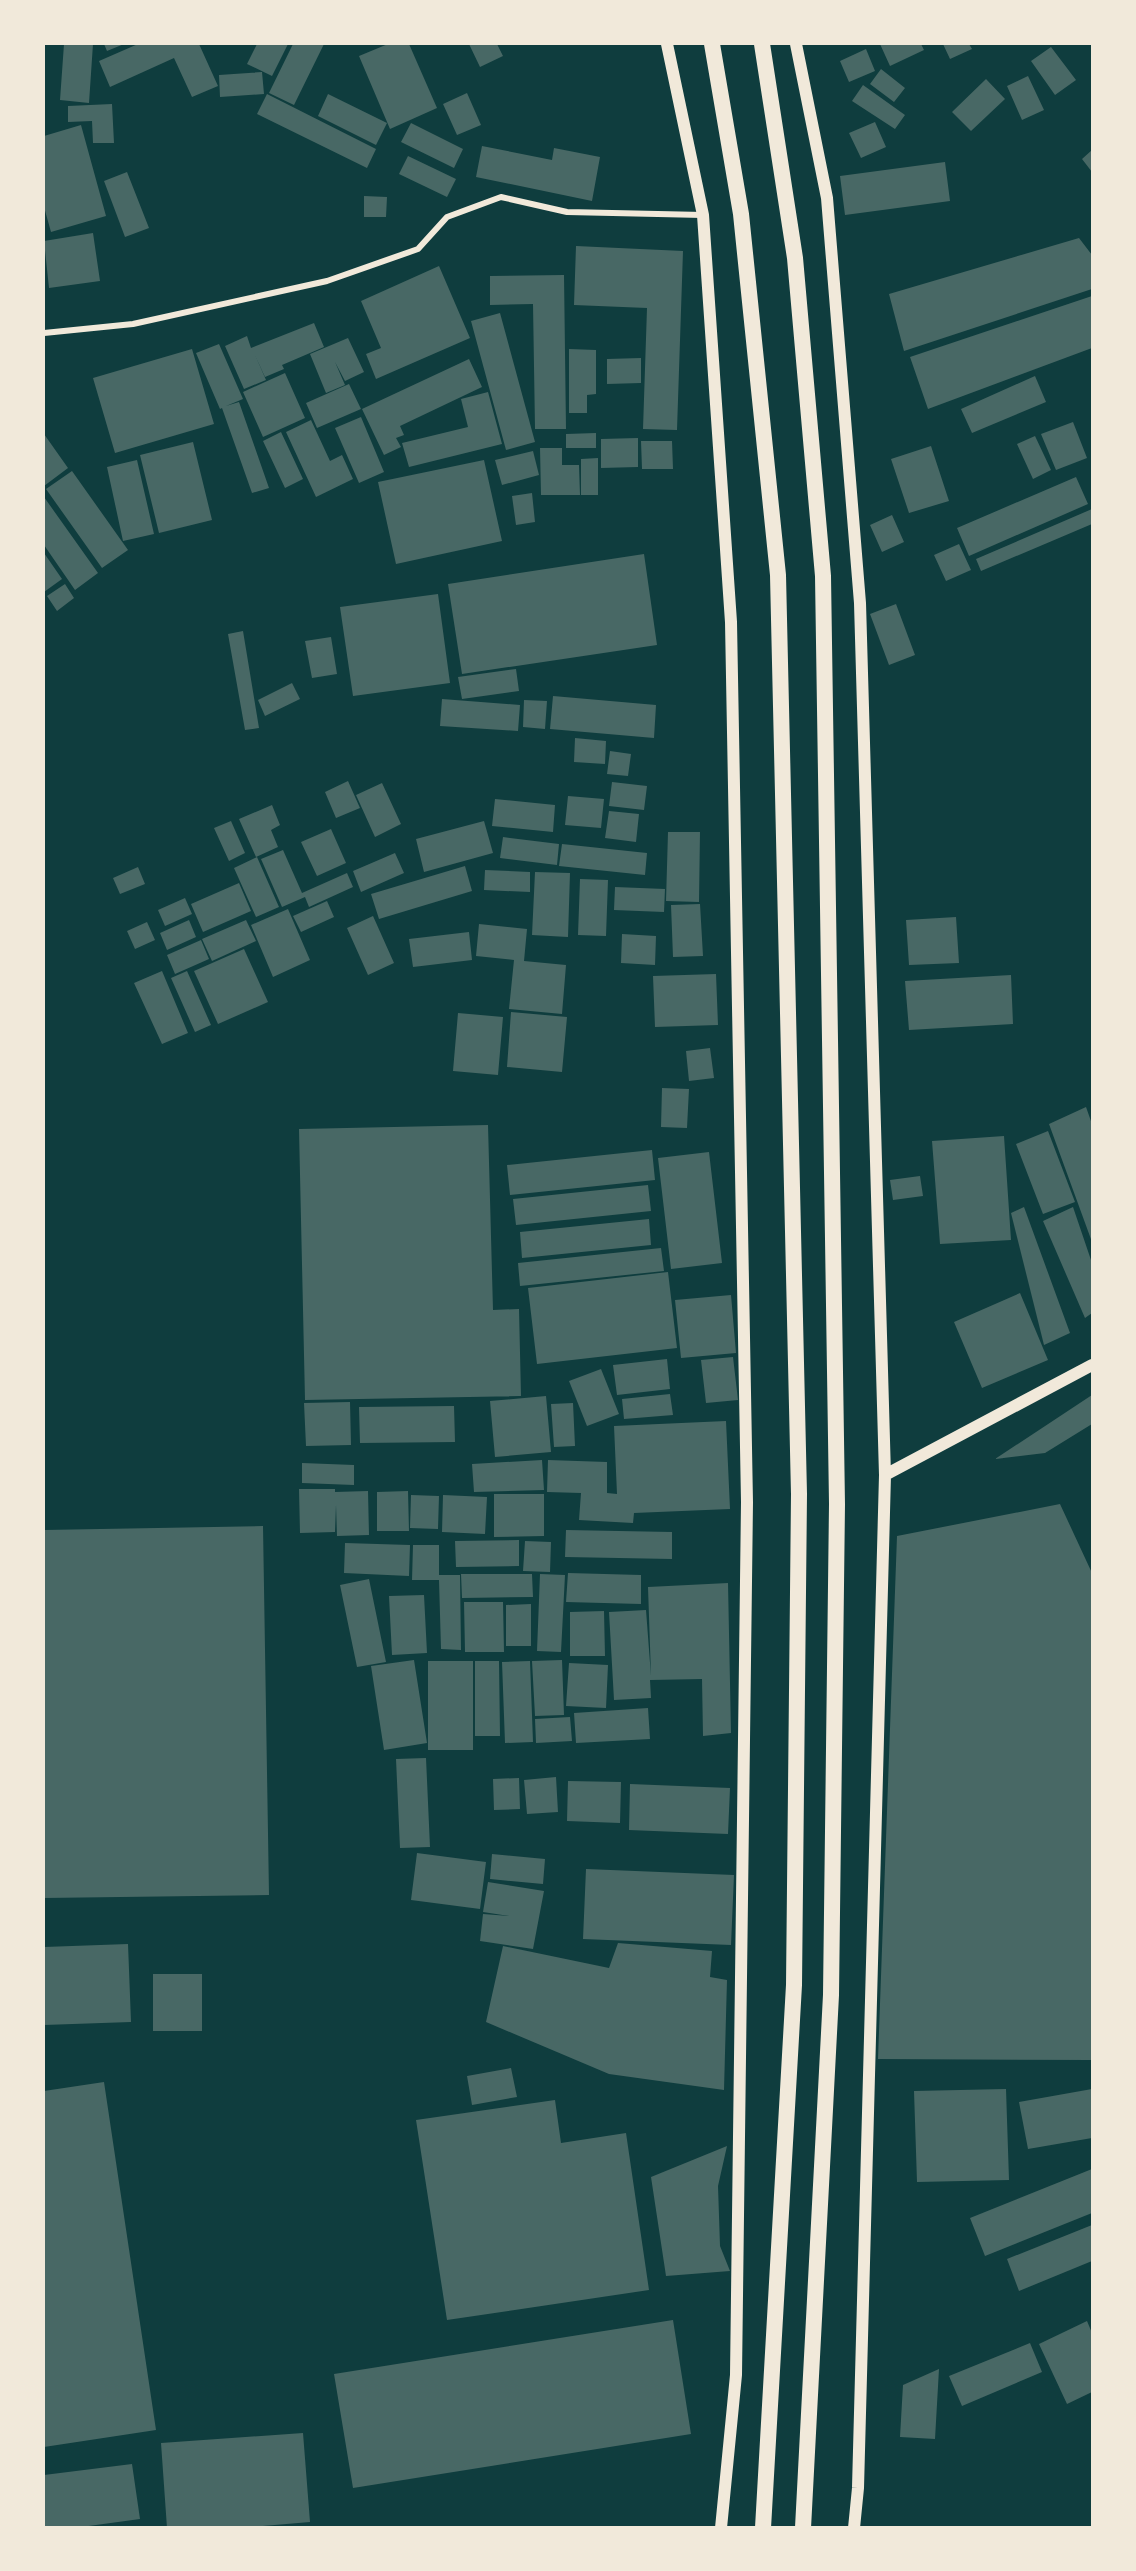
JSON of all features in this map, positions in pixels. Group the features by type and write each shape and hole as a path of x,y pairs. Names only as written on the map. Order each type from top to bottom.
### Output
{"highway":[{"path":"712,44 741,214 778,575 799,1482 794,1985 763,2528"},
{"path":"762,44 795,258 823,576 837,1504 831,1995 803,2528"}],"main road":[{"path":"667,44 703,216 731,622 747,1486 736,2375 721,2528"},
{"path":"796,44 827,198 860,603 885,1475 858,2476 854,2528"},
{"path":"885,1475 1092,1365"}],"street":[{"path":"44,333 133,324 327,281 417,249 447,217 501,197 567,212 703,216"}],"building":[{"path":"64,44 93,44 89,103 60,100"},
{"path":"104,44 124,44 107,51"},
{"path":"138,44 199,44 218,86 192,97 174,58 110,87 99,61"},
{"path":"257,44 288,44 272,76 247,64"},
{"path":"293,44 324,44 294,105 269,93"},
{"path":"388,44 409,44 437,108 390,129 359,56"},
{"path":"469,44 497,44 503,56 480,67"},
{"path":"880,44 921,44 924,50 890,66"},
{"path":"943,44 969,44 972,49 950,59"},
{"path":"1051,47 1076,80 1055,95 1031,61"},
{"path":"866,49 875,71 849,82 840,61"},
{"path":"881,69 905,88 894,102 870,84"},
{"path":"262,72 264,94 220,97 219,75"},
{"path":"1028,76 1044,110 1022,120 1007,86"},
{"path":"986,79 1005,99 971,131 952,112"},
{"path":"863,85 905,115 895,129 852,101"},
{"path":"467,93 481,125 457,135 443,104"},
{"path":"267,94 376,149 367,168 257,114"},
{"path":"328,94 387,123 376,145 318,116"},
{"path":"112,104 114,143 93,143 92,121 68,122 68,106"},
{"path":"875,122 886,147 861,158 849,133"},
{"path":"411,123 463,149 454,168 401,142"},
{"path":"81,125 106,216 51,232 44,207 44,136"},
{"path":"482,146 552,160 554,148 600,157 592,201 476,177"},
{"path":"1092,150 1092,172 1082,159"},
{"path":"408,156 456,179 447,197 399,174"},
{"path":"945,162 950,201 845,215 840,176"},
{"path":"127,172 149,228 125,237 104,181"},
{"path":"364,196 387,197 386,217 364,217"},
{"path":"93,233 100,281 49,288 44,241"},
{"path":"1079,238 1092,255 1092,289 904,351 889,294"},
{"path":"576,246 683,251 677,430 643,429 647,308 574,305"},
{"path":"439,266 470,338 376,379 366,354 381,348 361,301"},
{"path":"564,275 566,429 535,429 533,304 490,305 490,276"},
{"path":"1092,296 1092,348 928,409 910,357"},
{"path":"500,313 535,442 506,450 471,321"},
{"path":"314,323 324,347 282,365 284,369 265,377 255,355 266,380 244,389 225,346 247,336 251,348"},
{"path":"348,338 364,372 345,381 335,362 345,385 326,393 310,354"},
{"path":"219,344 243,399 226,406 239,402 269,488 252,493 222,408 220,409 196,353"},
{"path":"192,349 214,424 115,453 93,378"},
{"path":"569,349 596,350 596,394 587,395 587,413 569,413"},
{"path":"641,358 641,383 607,384 607,359"},
{"path":"469,359 482,387 400,426 404,435 396,438 401,447 384,455 362,409"},
{"path":"285,373 305,418 263,437 243,392"},
{"path":"1035,376 1046,402 972,433 961,409"},
{"path":"349,384 361,409 317,428 306,403"},
{"path":"488,392 502,444 409,467 402,443 468,427 461,399"},
{"path":"361,417 384,472 359,483 335,428"},
{"path":"311,420 330,461 342,455 353,479 316,497 286,432"},
{"path":"1073,422 1087,458 1056,470 1041,434"},
{"path":"281,432 303,479 285,488 263,441"},
{"path":"596,433 596,448 566,448 566,434"},
{"path":"44,434 68,468 44,486"},
{"path":"1035,436 1051,470 1033,479 1017,444"},
{"path":"638,438 638,467 601,468 601,439"},
{"path":"641,441 672,441 673,469 642,469"},
{"path":"193,442 212,520 159,533 140,455"},
{"path":"931,446 949,501 909,513 891,459"},
{"path":"540,448 562,448 562,465 579,465 580,495 541,495"},
{"path":"533,451 539,475 502,485 495,460"},
{"path":"598,458 598,495 581,495 581,459"},
{"path":"137,460 154,534 123,541 107,467"},
{"path":"484,460 502,541 396,564 378,482"},
{"path":"72,471 128,550 102,568 46,489"},
{"path":"1076,477 1088,504 969,556 957,528"},
{"path":"532,493 535,522 516,525 512,496"},
{"path":"44,497 98,573 75,590 44,545"},
{"path":"1092,509 1092,524 981,571 976,559"},
{"path":"892,515 904,542 882,552 870,525"},
{"path":"959,544 971,570 946,581 934,555"},
{"path":"44,553 62,579 44,592"},
{"path":"644,554 657,645 462,674 448,584"},
{"path":"65,584 74,598 57,611 47,596"},
{"path":"438,594 450,683 353,696 340,607"},
{"path":"896,604 915,655 889,665 870,614"},
{"path":"243,631 259,728 245,730 228,634"},
{"path":"331,637 337,674 312,678 305,641"},
{"path":"516,669 519,691 462,699 458,677"},
{"path":"292,683 300,699 265,716 258,700"},
{"path":"553,696 656,705 654,738 550,729"},
{"path":"442,699 520,705 518,731 440,726"},
{"path":"524,700 547,701 545,729 523,727"},
{"path":"575,738 606,741 605,764 574,762"},
{"path":"610,751 631,754 628,776 607,774"},
{"path":"348,781 360,808 336,818 325,792"},
{"path":"612,782 647,786 644,810 609,806"},
{"path":"382,783 401,824 375,837 356,795"},
{"path":"568,796 604,799 601,828 565,825"},
{"path":"495,799 555,805 553,832 492,826"},
{"path":"272,805 280,825 271,830 278,847 256,857 239,819"},
{"path":"609,811 639,814 636,842 605,838"},
{"path":"231,821 245,853 229,861 214,828"},
{"path":"484,821 493,853 424,872 416,839"},
{"path":"331,829 346,863 317,876 301,842"},
{"path":"668,832 700,832 699,902 666,901"},
{"path":"503,837 559,844 557,865 500,858"},
{"path":"562,844 647,853 645,875 559,866"},
{"path":"283,850 302,893 347,873 353,887 309,907 305,897 282,907 261,859"},
{"path":"395,853 404,873 361,892 353,871"},
{"path":"257,857 279,907 256,917 234,868"},
{"path":"465,866 472,891 379,919 371,894"},
{"path":"138,867 145,884 120,894 113,878"},
{"path":"485,870 530,872 530,892 484,890"},
{"path":"535,872 570,873 568,937 532,935"},
{"path":"580,879 608,880 606,936 578,935"},
{"path":"239,883 251,911 203,932 191,904"},
{"path":"615,887 665,889 664,912 614,910"},
{"path":"185,898 192,914 165,926 158,910"},
{"path":"327,901 334,917 301,932 293,916"},
{"path":"700,904 703,956 673,957 671,905"},
{"path":"288,909 310,960 273,977 251,925"},
{"path":"373,916 394,963 368,975 347,928"},
{"path":"956,917 959,963 909,965 906,920"},
{"path":"189,920 196,937 167,950 160,933"},
{"path":"246,920 256,941 212,961 202,939"},
{"path":"147,922 155,940 135,949 127,931"},
{"path":"479,924 527,929 524,961 566,965 562,1014 509,1009 514,960 476,956"},
{"path":"469,932 472,960 413,967 409,939"},
{"path":"622,934 656,936 655,965 621,963"},
{"path":"201,940 209,959 175,974 167,955"},
{"path":"244,949 268,1002 218,1024 194,971"},
{"path":"162,971 188,1033 162,1044 134,983"},
{"path":"187,971 211,1025 195,1032 171,978"},
{"path":"716,974 718,1025 655,1027 653,976"},
{"path":"1011,975 1013,1024 909,1030 905,981"},
{"path":"511,1012 567,1017 562,1072 507,1067"},
{"path":"458,1013 503,1017 498,1075 453,1071"},
{"path":"710,1048 714,1078 689,1081 686,1051"},
{"path":"662,1088 689,1089 687,1128 661,1127"},
{"path":"1086,1107 1092,1124 1092,1242 1049,1124"},
{"path":"488,1125 493,1310 519,1309 521,1396 305,1400 299,1129"},
{"path":"1048,1131 1075,1202 1043,1214 1016,1144"},
{"path":"1004,1136 1011,1240 940,1244 932,1141"},
{"path":"652,1150 655,1180 510,1195 507,1165"},
{"path":"709,1152 722,1263 671,1269 658,1158"},
{"path":"920,1176 923,1196 893,1200 890,1180"},
{"path":"648,1185 651,1211 516,1225 513,1199"},
{"path":"1024,1207 1070,1333 1044,1345 1011,1213"},
{"path":"1073,1207 1092,1263 1092,1313 1085,1318 1043,1221"},
{"path":"649,1219 651,1245 522,1258 520,1232"},
{"path":"661,1248 664,1271 520,1286 518,1263"},
{"path":"668,1272 677,1348 537,1364 528,1288"},
{"path":"1020,1293 1048,1360 982,1388 954,1322"},
{"path":"731,1295 736,1353 681,1358 675,1300"},
{"path":"733,1357 738,1400 706,1403 701,1360"},
{"path":"667,1359 670,1389 617,1395 613,1365"},
{"path":"601,1369 619,1414 587,1426 569,1381"},
{"path":"670,1394 673,1415 624,1419 622,1399"},
{"path":"1092,1395 1092,1424 1045,1453 995,1459"},
{"path":"546,1396 551,1452 495,1457 490,1401"},
{"path":"350,1402 351,1445 306,1446 304,1403"},
{"path":"573,1403 575,1446 554,1447 551,1404"},
{"path":"454,1406 455,1442 360,1443 359,1407"},
{"path":"726,1421 730,1509 634,1513 633,1523 579,1520 581,1493 547,1492 548,1460 607,1462 607,1493 617,1494 614,1426"},
{"path":"542,1460 544,1490 474,1492 472,1464"},
{"path":"302,1463 354,1465 354,1485 302,1483"},
{"path":"299,1489 335,1489 335,1492 368,1491 369,1535 337,1536 336,1505 335,1532 300,1533"},
{"path":"408,1491 409,1531 377,1531 377,1492"},
{"path":"494,1494 544,1494 544,1536 494,1537"},
{"path":"411,1495 439,1496 438,1529 410,1528"},
{"path":"443,1495 487,1497 485,1534 442,1532"},
{"path":"1060,1504 1092,1573 1092,2060 878,2059 897,1536"},
{"path":"263,1526 269,1895 44,1898 44,1530"},
{"path":"566,1530 672,1532 672,1559 565,1557"},
{"path":"519,1540 519,1566 456,1567 455,1541"},
{"path":"525,1541 551,1542 550,1572 523,1571"},
{"path":"345,1543 410,1545 409,1576 344,1573"},
{"path":"413,1545 439,1545 439,1575 460,1575 461,1650 441,1649 439,1580 412,1580"},
{"path":"568,1573 641,1575 641,1604 566,1602"},
{"path":"461,1574 532,1574 533,1597 462,1598"},
{"path":"540,1574 565,1575 561,1652 537,1651"},
{"path":"369,1579 386,1662 357,1667 340,1585"},
{"path":"728,1583 731,1733 703,1736 702,1679 650,1680 651,1698 614,1700 609,1612 646,1610 651,1676 648,1587"},
{"path":"424,1595 427,1653 392,1655 389,1596"},
{"path":"464,1602 503,1602 504,1652 465,1652"},
{"path":"531,1604 531,1646 506,1646 506,1605"},
{"path":"604,1611 605,1656 570,1656 570,1612"},
{"path":"414,1660 427,1743 384,1750 371,1666"},
{"path":"562,1660 564,1715 535,1716 532,1661"},
{"path":"428,1661 473,1661 473,1750 428,1750"},
{"path":"475,1661 499,1661 500,1736 475,1736"},
{"path":"530,1661 533,1742 505,1743 502,1662"},
{"path":"569,1663 608,1665 606,1708 566,1706"},
{"path":"648,1708 650,1739 576,1743 574,1713"},
{"path":"570,1717 572,1741 536,1743 535,1719"},
{"path":"426,1758 430,1847 400,1848 396,1759"},
{"path":"556,1777 558,1812 527,1814 524,1780"},
{"path":"519,1778 520,1809 494,1810 493,1779"},
{"path":"568,1781 621,1782 620,1823 567,1821"},
{"path":"630,1784 730,1788 728,1834 629,1830"},
{"path":"417,1853 486,1862 480,1909 411,1900"},
{"path":"492,1854 545,1859 543,1884 490,1879"},
{"path":"586,1869 734,1875 731,1945 583,1939"},
{"path":"488,1882 544,1891 533,1949 480,1941 483,1914 509,1916 483,1912"},
{"path":"618,1943 712,1951 710,1977 727,1980 724,2090 609,2074 486,2022 503,1946 609,1968"},
{"path":"128,1944 131,2022 44,2025 44,1947"},
{"path":"153,1974 202,1974 202,2031 153,2031"},
{"path":"511,2068 517,2097 472,2105 467,2076"},
{"path":"104,2082 156,2430 44,2447 44,2091"},
{"path":"1006,2089 1009,2180 917,2182 914,2091"},
{"path":"1092,2089 1092,2138 1028,2149 1019,2102"},
{"path":"555,2100 561,2143 626,2133 649,2290 447,2320 416,2120"},
{"path":"727,2146 718,2186 720,2246 730,2271 666,2276 651,2177"},
{"path":"1092,2169 1092,2213 985,2256 970,2218"},
{"path":"1092,2225 1092,2261 1019,2291 1007,2259"},
{"path":"673,2320 691,2434 353,2488 334,2374"},
{"path":"1087,2321 1092,2333 1092,2392 1067,2404 1039,2344"},
{"path":"1030,2343 1042,2372 962,2406 949,2376"},
{"path":"939,2369 935,2439 900,2437 903,2385"},
{"path":"303,2433 310,2522 238,2528 167,2528 161,2443"},
{"path":"132,2464 140,2519 74,2528 44,2528 44,2475"}]}
